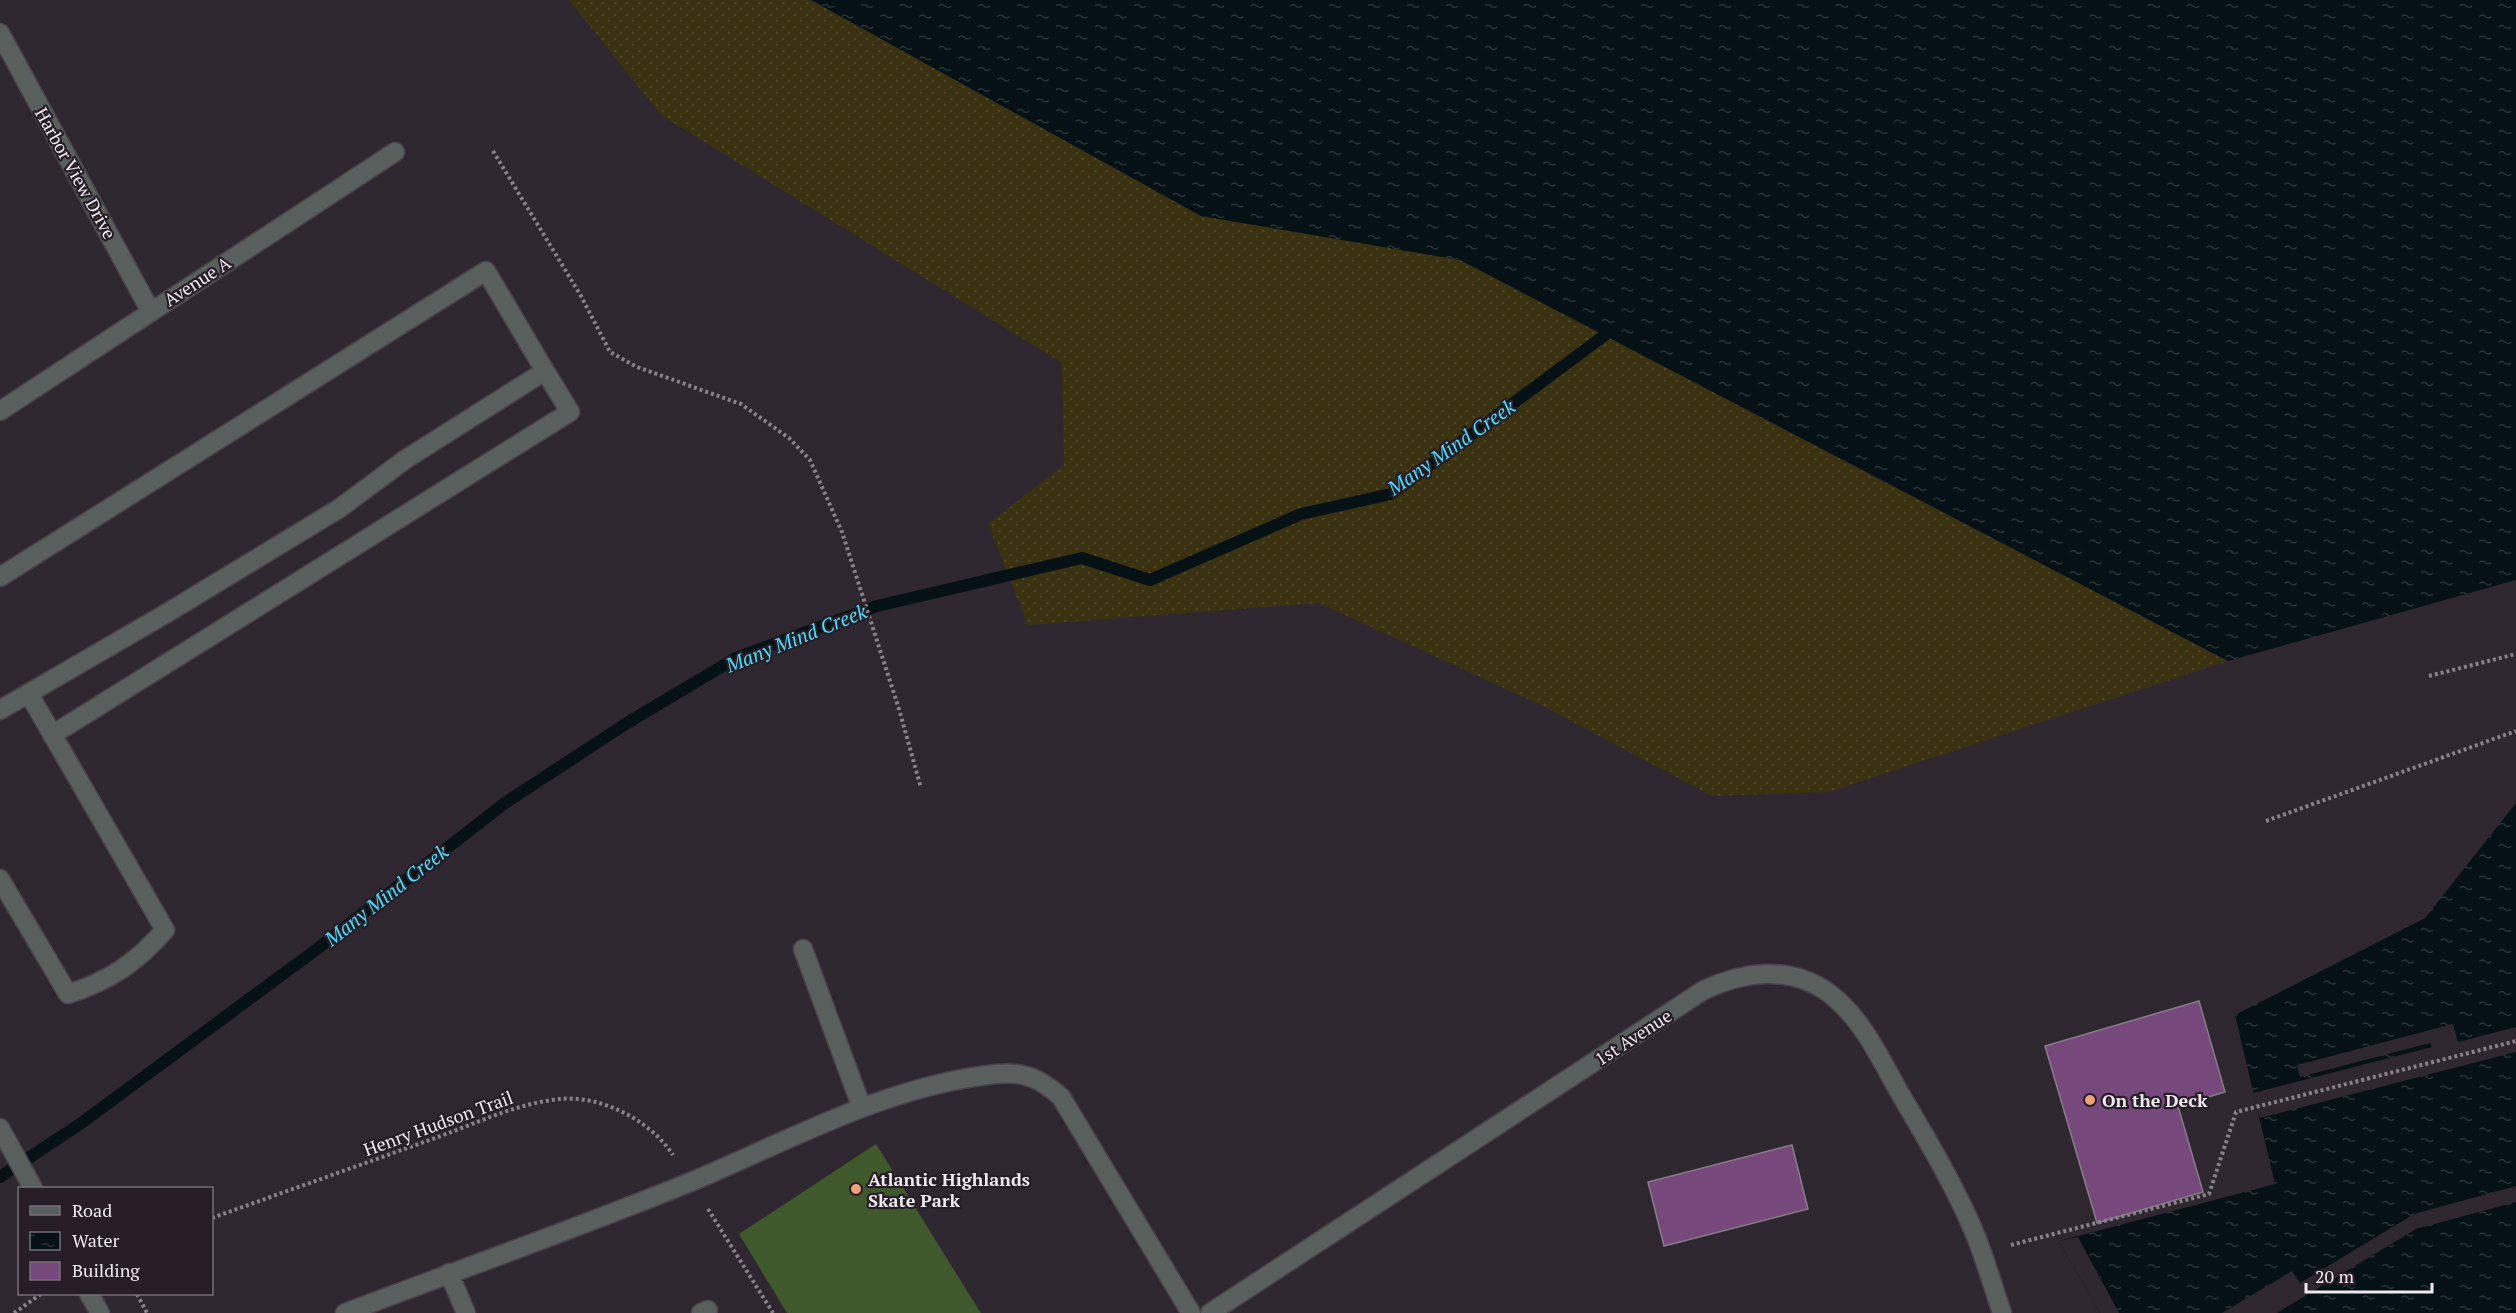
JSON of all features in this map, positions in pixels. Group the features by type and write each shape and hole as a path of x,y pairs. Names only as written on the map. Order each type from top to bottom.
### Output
{"street":[{"name":"Harbor View Drive","path":"0,33 151,312"},
{"name":"Avenue A","path":"0,411 395,152"},
{"path":"0,577 486,271 570,412 51,735"},
{"path":"0,710 339,508 406,459 545,371"},
{"path":"0,879 68,994 92,987 140,958 165,930 28,694"},
{"path":"803,949 862,1108"},
{"name":"1st Avenue","path":"1210,1313 1704,990 1727,979 1750,974 1774,974 1800,979 1824,990 1844,1006 1876,1050 1940,1164 1979,1246 2002,1313"},
{"path":"345,1313 690,1182 862,1108 952,1081 998,1074 1042,1080 1061,1097 1191,1313"},
{"path":"0,1128 33,1187"},
{"path":"449,1273 466,1313"},
{"path":"90,1295 100,1313"}],"path":[{"path":"493,151 581,296 610,352 637,367 741,404 789,438 810,460 842,532 889,678 921,788"},
{"path":"2429,676 2516,654"},
{"path":"2266,820 2516,731"},
{"path":"1979,1246 2209,1194 2236,1112 2516,1041"},
{"name":"Henry Hudson Trail","path":"213,1218 501,1114 561,1098 597,1102 623,1113 644,1125 668,1147"},
{"path":"715,1219 773,1313"},
{"path":"14,1313 38,1295"},
{"path":"138,1295 147,1313"}],"sand":[{"path":"569,0 811,0 1201,216 1460,260 2228,661 1829,792 1712,796 1543,706 1319,603 1028,625 988,524 1064,465 1062,363 661,115"}],"green space":[{"name":"Atlantic Highlands Skate Park","path":"876,1144 981,1313 787,1313 739,1234"}],"water":[{"path":"811,0 2516,0 2516,580 2228,661 1460,260 1201,216"},
{"path":"2516,803 2516,1313 2100,1313 2059,1241 2275,1184 2235,1015 2425,918"}],"pier":[{"path":"2453,1024 2458,1042 2516,1027 2516,1052 2260,1118 2253,1093 2432,1047 2430,1043 2300,1077 2297,1065"},
{"path":"2516,1186 2516,1202 2416,1229 2277,1313 2222,1313 2292,1271 2300,1283 2414,1214"},
{"path":"2078,1237 2119,1313 2100,1313 2059,1241"}],"building":[{"path":"2199,1001 2225,1092 2178,1106 2203,1192 2097,1223 2045,1046"},
{"path":"1792,1145 1808,1209 1664,1246 1648,1182"}],"waterway":[{"name":"Many Mind Creek","path":"0,1177 80,1124 317,949 505,803 627,723 736,658 877,606 1082,558 1150,580 1301,514 1391,494 1605,335"}],"place":[{"name":"On the Deck","path":"2090,1100"},
{"name":"Atlantic Highlands Skate Park","path":"856,1189"}]}
